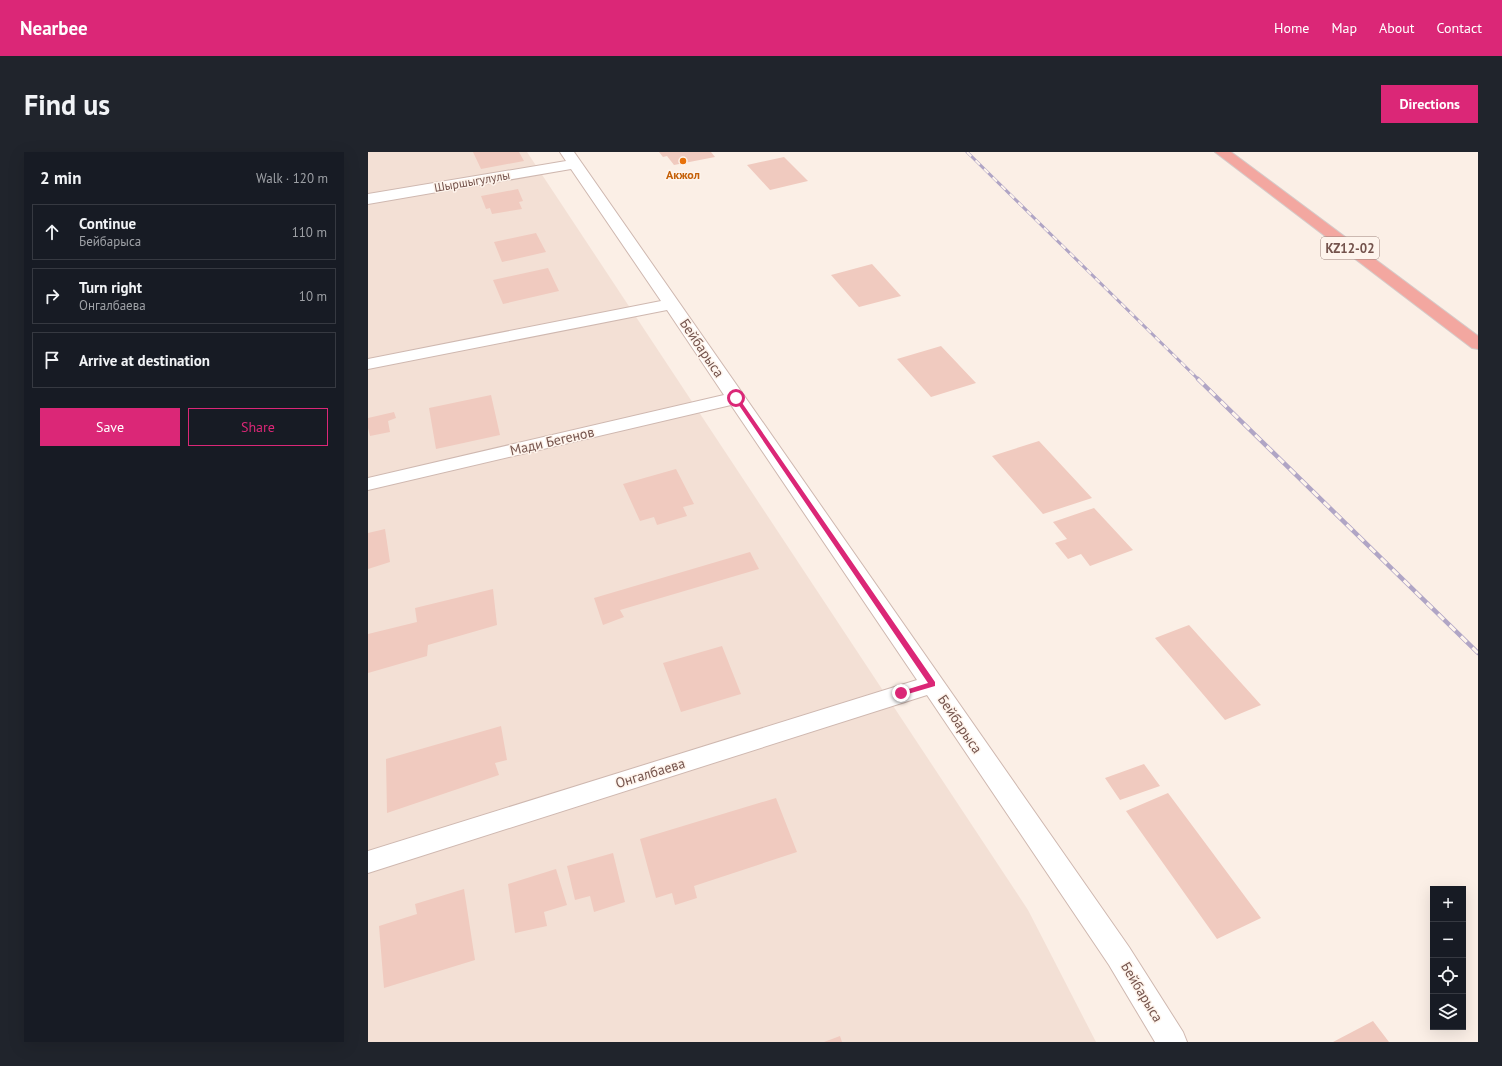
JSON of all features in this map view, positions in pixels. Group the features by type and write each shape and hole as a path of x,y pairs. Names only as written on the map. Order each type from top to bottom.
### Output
{"highway":[{"name":"KZ12-02","path":"1222,152 1478,344"}],"street":[{"name":"Шыршыгулулы","path":"368,199 571,158"},
{"name":"Бейбарыса","path":"571,158 1119,956 1172,1042"},
{"path":"368,364 672,304"},
{"name":"Мади Бегенов","path":"368,484 736,398"},
{"name":"Онгалбаева","path":"368,862 933,684"}],"shaded area":[{"path":"368,152 527,152 1028,910 1096,1042 368,1042"}],"building":[{"path":"473,152 519,152 524,161 481,169"},
{"name":"Акжол","path":"659,152 711,152 715,157 674,165 667,156 663,157"},
{"path":"784,157 808,181 770,190 747,165"},
{"path":"518,189 523,201 519,202 522,209 492,214 490,208 486,209 481,196"},
{"path":"536,233 546,252 502,262 494,242"},
{"path":"872,264 901,296 859,307 831,275"},
{"path":"548,268 559,291 503,304 493,280"},
{"path":"941,346 976,383 931,397 897,359"},
{"path":"491,395 500,435 436,449 429,408"},
{"path":"394,412 396,418 388,421 390,432 370,436 368,418"},
{"path":"1039,441 1092,498 1043,514 992,456"},
{"path":"676,469 694,504 683,507 687,516 657,525 654,517 640,521 623,484"},
{"path":"1094,508 1133,550 1090,566 1081,554 1068,559 1055,543 1067,539 1053,522"},
{"path":"385,529 390,562 368,569 368,533"},
{"path":"750,552 759,569 620,610 624,617 603,625 594,598"},
{"path":"493,589 497,625 428,645 427,656 368,673 368,634 417,622 415,608"},
{"path":"1189,625 1261,705 1225,720 1155,638"},
{"path":"722,646 741,694 681,712 663,663"},
{"path":"501,726 507,760 495,763 499,775 387,813 386,759"},
{"path":"1144,764 1160,786 1120,800 1105,778"},
{"path":"1168,793 1261,918 1217,939 1126,811"},
{"path":"776,798 797,852 694,886 697,898 675,905 672,893 656,898 640,839"},
{"path":"613,853 625,902 594,912 590,896 575,900 567,866"},
{"path":"556,869 567,905 544,912 547,926 515,933 508,884"},
{"path":"464,889 475,960 384,988 379,926 417,914 415,904"},
{"path":"1373,1021 1389,1042 1333,1042"},
{"path":"840,1036 842,1042 824,1042"}],"railway":[{"path":"967,152 1199,380"},
{"path":"1198,379 1478,653"}],"place":[{"name":"Акжол","path":"683,161"}],"route":[{"path":"736,398 933,684 901,693"}]}
